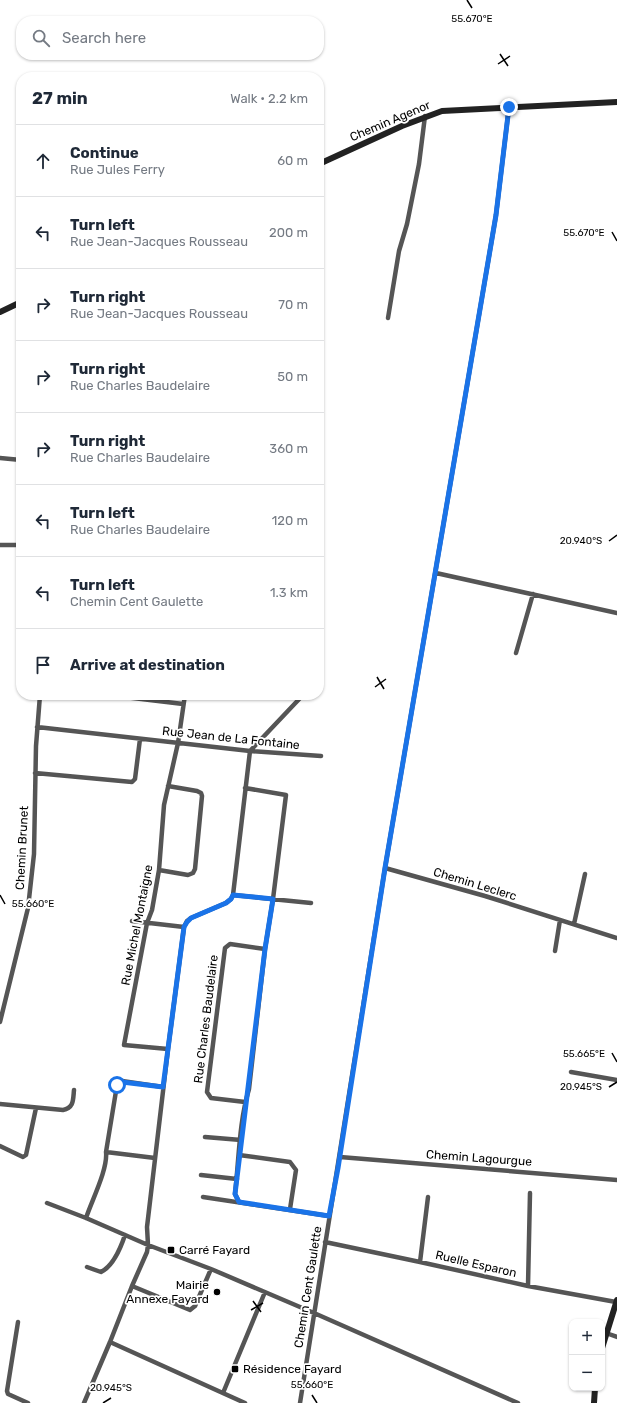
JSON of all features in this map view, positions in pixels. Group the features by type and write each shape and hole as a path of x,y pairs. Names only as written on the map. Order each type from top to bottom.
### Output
{"main road":[{"name":"Chemin Agenor","path":"324,162 425,116 442,111 617,102"},
{"path":"0,312 16,304"},
{"path":"605,1337 615,1312 617,1301"},
{"path":"594,1391 596,1402"}],"street":[{"name":"Chemin Cent Gaulette","path":"300,1403 385,868 496,215 509,107"},
{"path":"388,318 399,250 407,224 419,164 425,116"},
{"path":"0,458 16,460"},
{"path":"0,545 16,545"},
{"path":"436,573 617,612"},
{"path":"516,653 533,594"},
{"name":"Chemin Brunet","path":"0,1022 28,908 34,854 35,773 40,700"},
{"path":"150,700 183,704"},
{"name":"Rue Michel Montaigne","path":"168,1050 124,1045 147,923 152,910 159,870 164,805 178,743 184,700"},
{"path":"84,1403 147,1252 147,1227 163,1087 184,927 191,918 226,903 231,899 233,895 250,751 298,700"},
{"name":"Rue Jean de La Fontaine","path":"37,727 250,751 321,756"},
{"path":"35,773 132,782 135,778 140,739"},
{"path":"159,870 188,875 193,873 195,869 202,796 201,793 168,786"},
{"path":"239,1202 235,1194 236,1179 286,795 245,788"},
{"name":"Chemin Leclerc","path":"385,868 485,896 617,938"},
{"path":"574,924 585,874"},
{"path":"233,895 311,903"},
{"path":"555,951 560,920"},
{"path":"132,921 184,927"},
{"name":"Rue Charles Baudelaire","path":"245,1102 210,1098 207,1092 225,948 230,944 265,949"},
{"path":"571,1072 617,1080"},
{"path":"86,1218 107,1158 106,1152 117,1085 122,1082 163,1087"},
{"path":"0,1104 63,1110 70,1108 73,1103 74,1090"},
{"path":"0,1146 19,1156 23,1157 26,1155 36,1108"},
{"path":"205,1136 241,1140"},
{"path":"106,1152 155,1158"},
{"path":"239,1155 290,1162 296,1170 290,1209"},
{"name":"Chemin Lagourgue","path":"340,1157 617,1180"},
{"path":"201,1175 236,1179"},
{"name":"Ruelle Esparon","path":"528,1286 530,1193"},
{"path":"203,1197 329,1216"},
{"name":"Ruelle Esparon","path":"420,1262 428,1197"},
{"path":"47,1203 148,1245 211,1269 518,1403"},
{"path":"87,1268 101,1272 106,1269 119,1250 125,1235"},
{"name":"Ruelle Esparon","path":"325,1242 528,1286 617,1301"},
{"path":"132,1286 190,1310 195,1306 211,1269"},
{"path":"223,1393 265,1292"},
{"path":"18,1322 7,1391 8,1394 28,1403"},
{"path":"606,1333 617,1337"},
{"path":"110,1342 245,1403"}],"place":[{"name":"Carré Fayard","path":"171,1250"},
{"name":"Mairie Annexe Fayard","path":"217,1292"},
{"name":"Résidence Fayard","path":"235,1369"}],"route":[{"path":"117,1085 122,1082 163,1087 184,927 187,922 191,918 226,903 233,895 273,899 265,949 235,1194 239,1202 329,1216 338,1168 385,868 496,215 509,107"}]}
